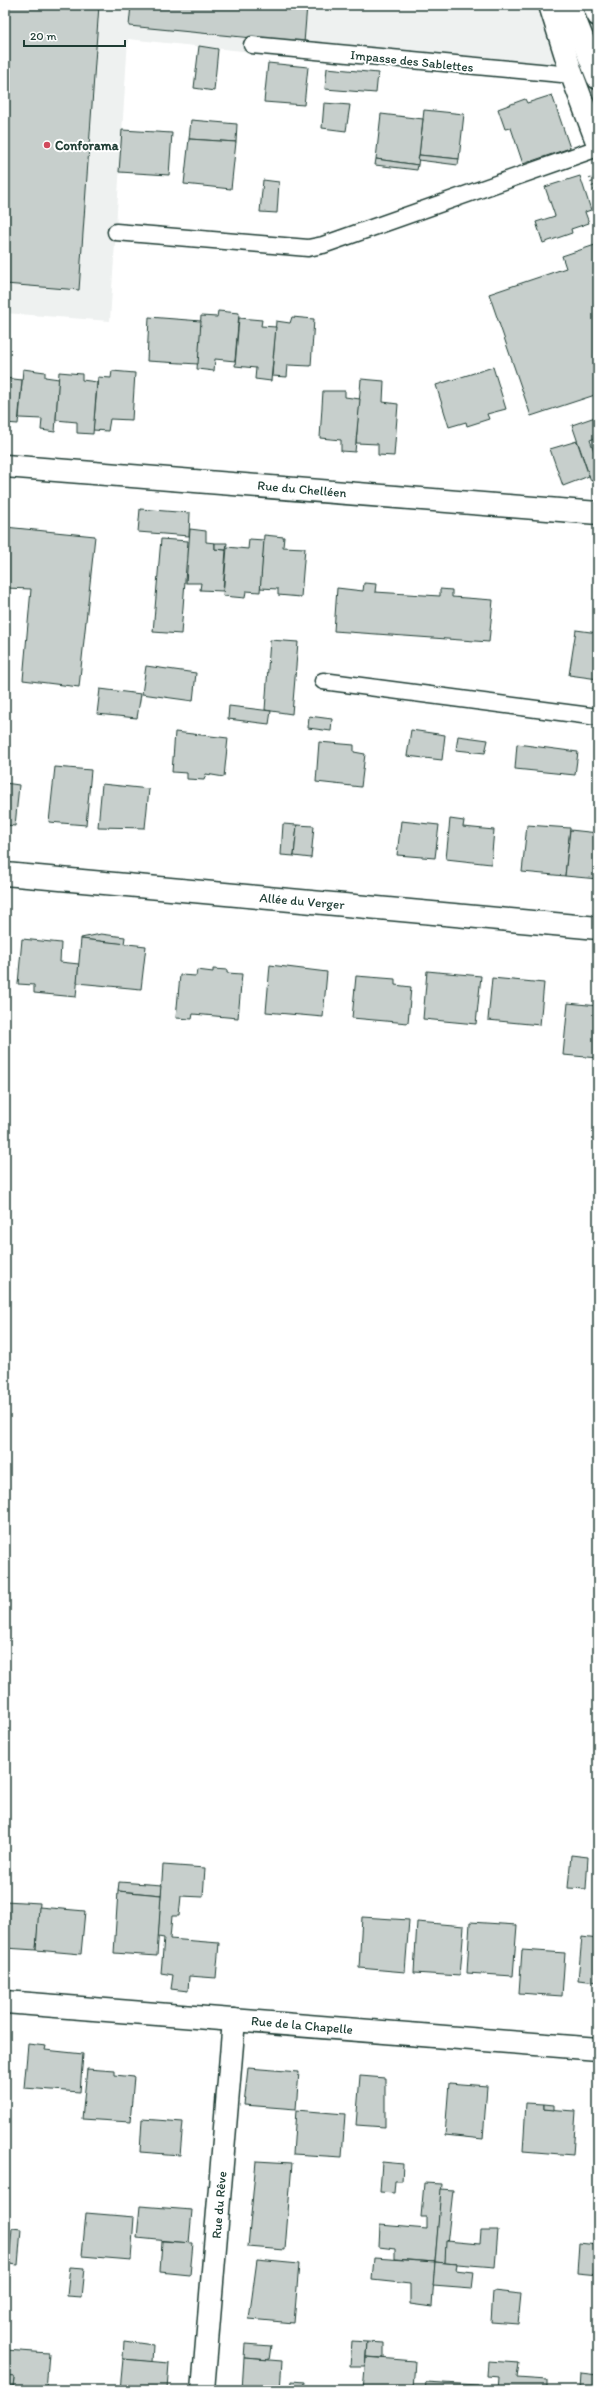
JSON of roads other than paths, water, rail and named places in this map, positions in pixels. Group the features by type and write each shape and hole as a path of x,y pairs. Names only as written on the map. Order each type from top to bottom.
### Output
{"street":[{"path":"550,5 572,75 598,144"},
{"path":"569,5 598,78"},
{"path":"594,5 598,15"},
{"name":"Rue du Chelléen","path":"5,466 598,513"},
{"name":"Allée du Verger","path":"5,874 598,928"},
{"name":"Rue de la Chapelle","path":"5,2002 598,2049"},
{"name":"Rue du Rêve","path":"203,2390 234,2020"}],"lane":[{"name":"Impasse des Sablettes","path":"252,44 572,75"},
{"path":"116,232 308,248 323,245 598,148"},
{"path":"323,681 598,717"}],"place":[{"name":"Conforama","path":"47,145"}]}
